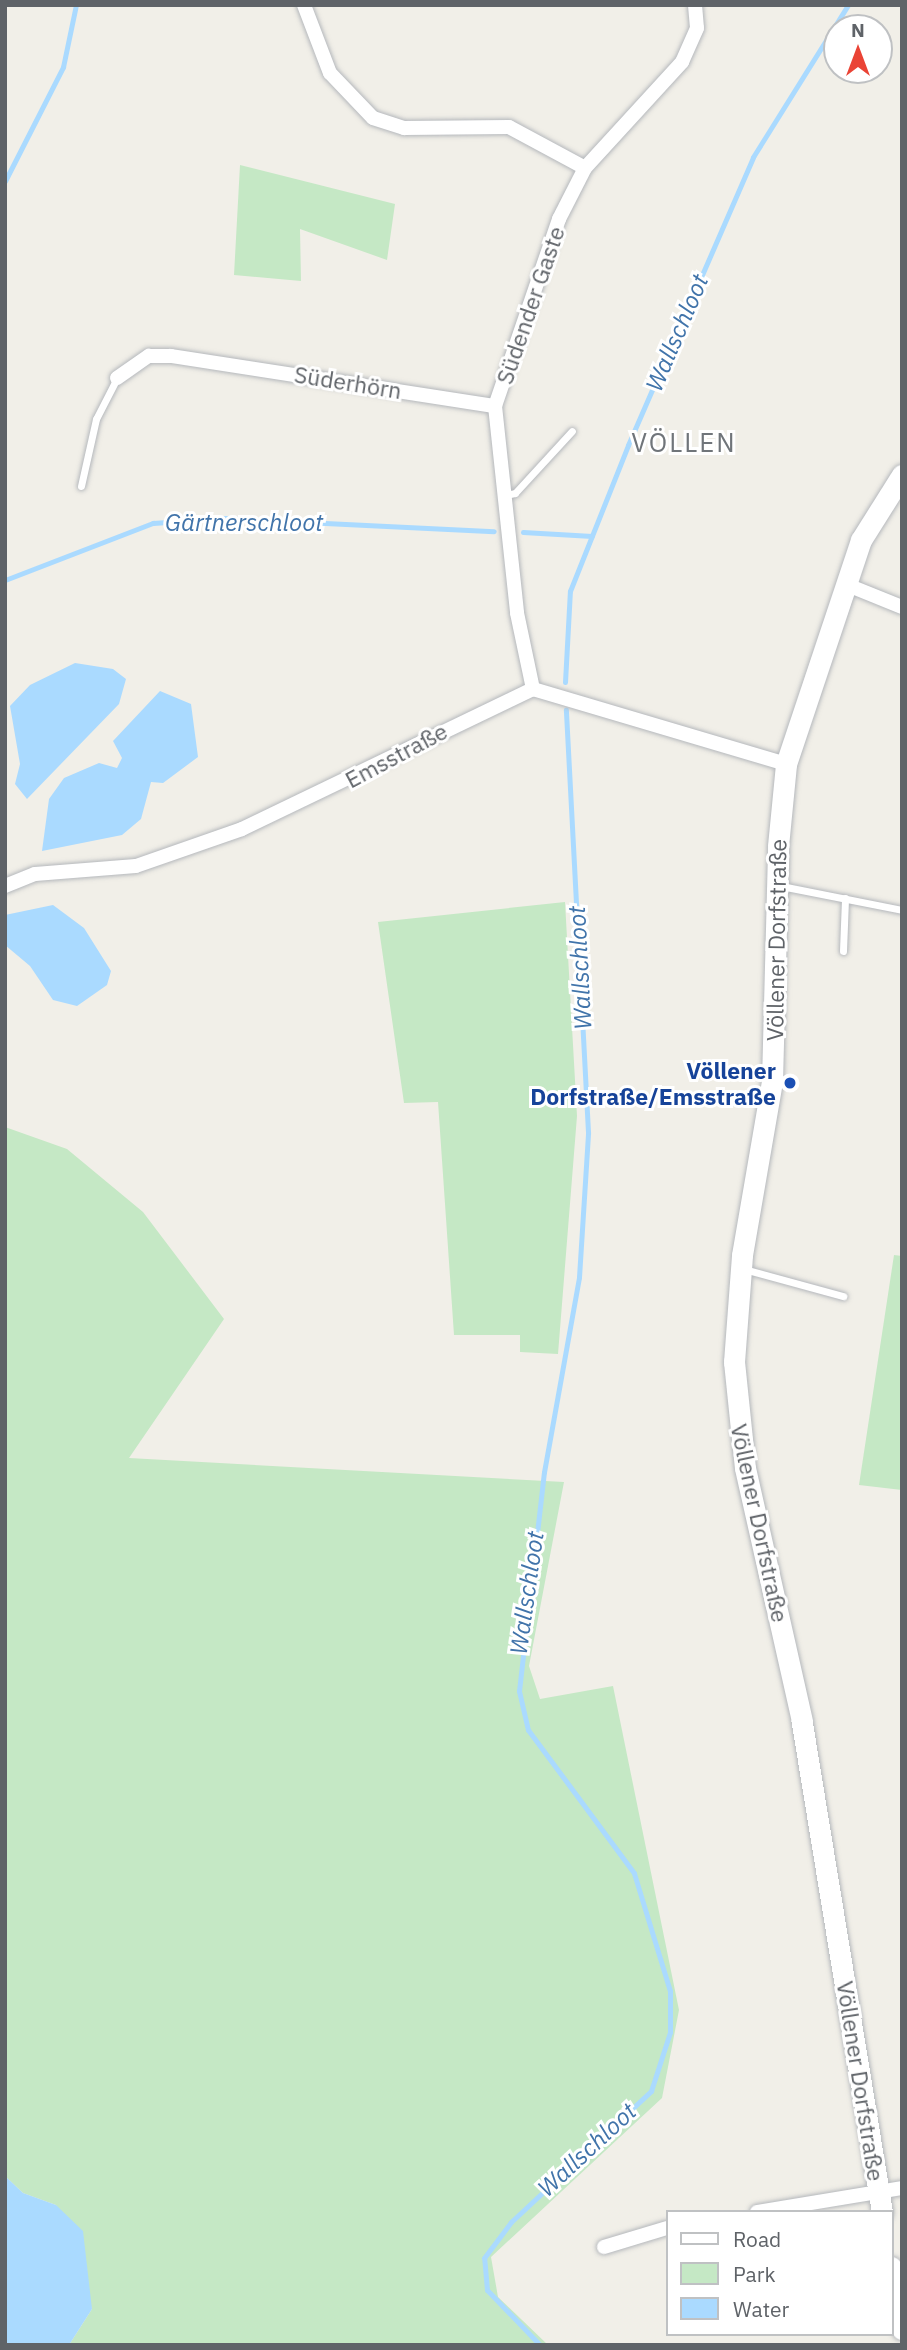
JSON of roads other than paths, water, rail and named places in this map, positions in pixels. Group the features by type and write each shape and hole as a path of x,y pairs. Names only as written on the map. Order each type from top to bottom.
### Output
{"street":[{"path":"304,5 330,73 373,118 404,128 509,127 585,168"},
{"name":"Südender Gaste","path":"495,405 546,247 585,168 682,62 697,28 695,5"},
{"name":"Süderhörn","path":"117,378 149,356 170,356 495,405"},
{"path":"495,405 533,689 786,764"},
{"name":"Völlener Dorfstraße","path":"882,2210 802,1721 742,1444 734,1362 740,1268 772,1081 777,885 786,764 861,540 902,475"},
{"path":"845,584 902,607"},
{"name":"Emsstraße","path":"7,880 136,866 242,829 533,689"},
{"path":"768,2210 879,2189 902,2188"},
{"path":"604,2247 666,2228"},
{"path":"893,2278 902,2329"}],"lane":[{"path":"81,486 96,419 117,378"},
{"path":"505,495 515,493 572,431"},
{"path":"777,885 902,910"},
{"path":"843,951 845,898"},
{"path":"740,1268 843,1296"}],"water":[{"path":"75,663 113,669 126,679 119,704 27,799 15,784 20,764 10,706 30,685"},
{"path":"160,691 191,704 198,757 163,783 151,782 141,819 122,835 42,851 49,799 64,778 99,763 117,768 122,758 113,741"},
{"path":"53,905 84,928 111,971 107,985 77,1006 53,1000 30,966 5,945 5,915"},
{"path":"5,2176 23,2193 56,2205 83,2231 92,2309 69,2345 5,2345"}],"waterway":[{"path":"5,181 63,67 76,5"},
{"name":"Wallschloot","path":"565,682 570,591 628,445 753,157 848,5"},
{"name":"Gärtnerschloot","path":"5,580 153,523 225,518 494,531"},
{"name":"Gärtnerschloot","path":"523,532 592,536"},
{"name":"Wallschloot","path":"540,2345 487,2290 484,2258 511,2222 651,2091 670,2032 670,1991 634,1873 528,1730 519,1691 544,1472 579,1277 588,1132 566,710"}],"place":[{"name":"Völlener Dorfstraße/Emsstraße","path":"790,1083"}],"district":[{"name":"VÖLLEN","path":"684,443"}]}
